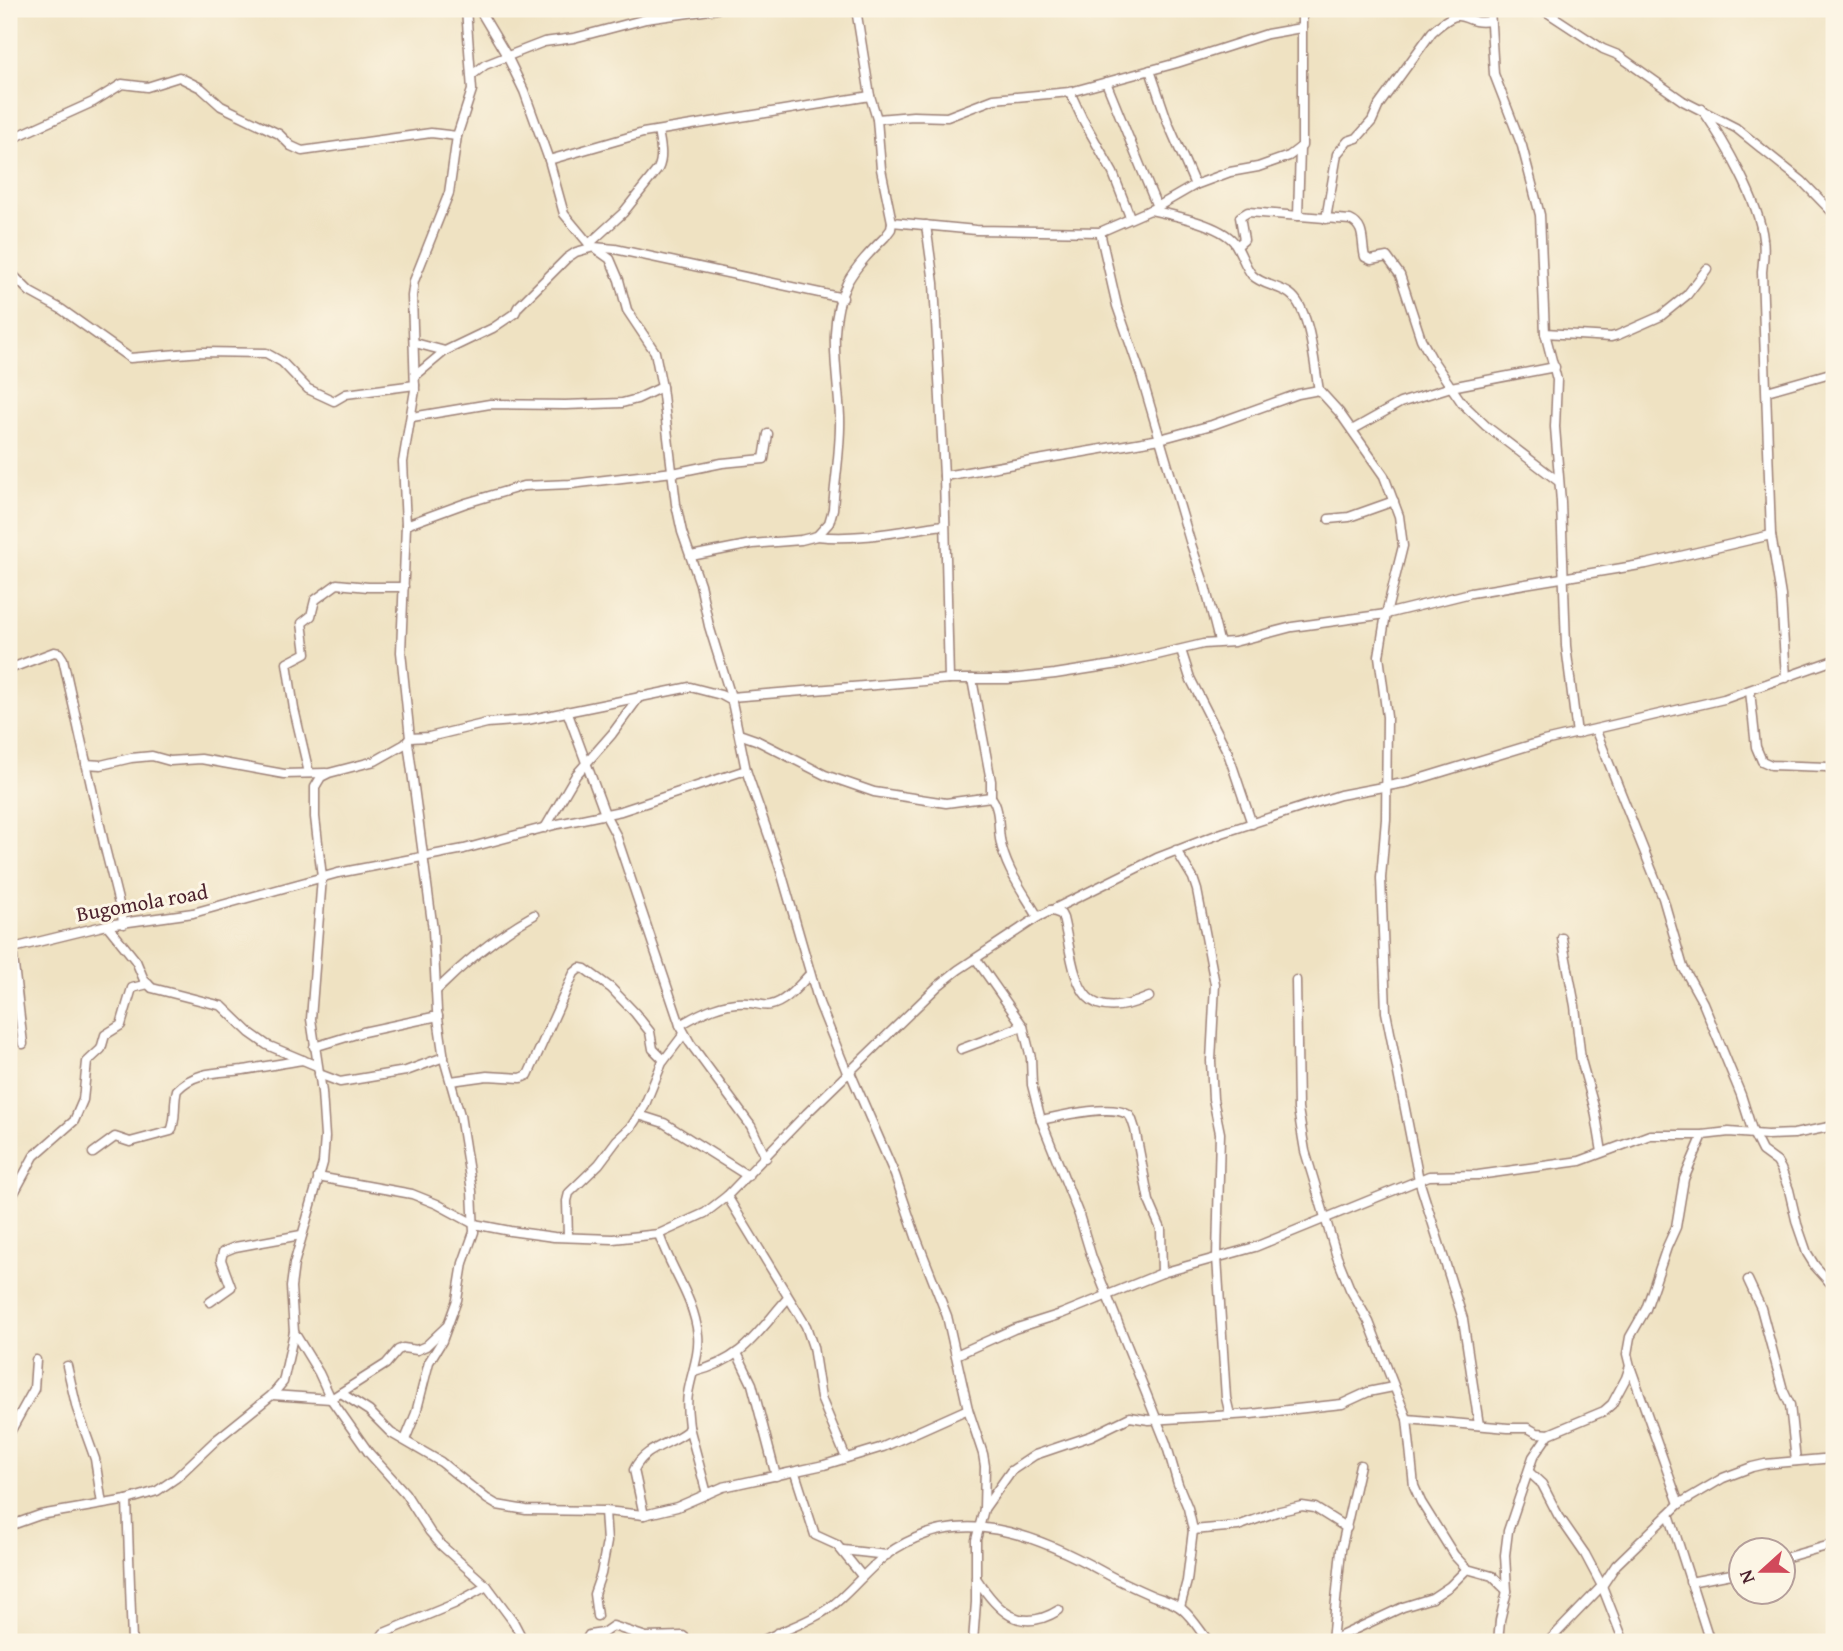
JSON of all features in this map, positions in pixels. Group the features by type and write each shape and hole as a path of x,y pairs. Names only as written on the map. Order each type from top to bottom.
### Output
{"street":[{"path":"404,1440 416,1413 429,1362 448,1325 459,1293 465,1256 473,1239 474,1224 472,1191 460,1115 444,1057 438,1016 433,930 401,665 406,524 403,462 406,435 412,417 415,380 415,343 411,317 414,281 449,193 457,136 470,100 472,75 466,9"},
{"path":"479,9 524,91 549,160 564,214 591,245 605,253 614,266 631,318 655,352 682,532 731,699 746,770 780,867 819,1003 895,1175 915,1237 947,1316 968,1409 985,1466 984,1509"},
{"path":"472,75 485,65 544,42 574,38 646,19 717,9"},
{"path":"817,536 829,523 833,509 840,419 835,340 843,298 847,283 886,237 892,222 880,169 877,119 870,96 856,9"},
{"path":"1298,216 1303,128 1302,9"},
{"path":"1490,9 1494,74 1522,145 1540,215 1545,333 1555,367 1566,646 1577,734"},
{"path":"1542,9 1603,49 1618,55 1683,101 1736,128 1802,181 1834,214"},
{"path":"1326,219 1336,154 1373,121 1379,105 1441,21 1461,11 1480,22 1490,21"},
{"path":"877,119 913,116 940,118 994,99 1070,92 1244,40 1301,28"},
{"path":"1150,70 1168,123 1195,186"},
{"path":"9,140 93,102 122,84 147,87 179,77 201,88 221,106 279,134 291,146 302,151 431,133 457,136"},
{"path":"1106,82 1154,208 1209,226 1231,239 1255,278 1284,291 1297,301 1308,330 1319,390"},
{"path":"1070,92 1114,173 1130,217"},
{"path":"549,160 587,147 658,131 870,96"},
{"path":"1702,109 1748,191 1763,234 1762,285 1771,536 1781,596 1786,678"},
{"path":"9,271 30,292 61,309 130,358 202,352 266,353 282,362 308,389 334,401 346,394 415,380 445,351 507,319 567,258 591,245 623,213 661,163 658,131"},
{"path":"892,222 976,230 1100,232 1195,186 1230,172 1279,160 1300,148"},
{"path":"1237,246 1245,238 1240,217 1242,214 1261,212 1350,220 1357,223 1362,230 1363,248 1368,260 1387,257 1391,260 1403,282 1422,339 1432,359 1462,403 1486,426 1558,481"},
{"path":"926,225 934,283 944,476 949,679"},
{"path":"1100,232 1117,306 1141,375 1219,641"},
{"path":"591,245 633,251 843,298"},
{"path":"1545,333 1611,337 1618,335 1661,316 1687,295 1707,269"},
{"path":"415,343 445,351"},
{"path":"1352,430 1401,403 1451,387 1555,367"},
{"path":"1767,391 1834,372"},
{"path":"412,417 490,404 622,403 662,387"},
{"path":"944,476 1160,439 1212,425 1298,394 1319,390 1325,394 1384,476 1403,536 1403,547 1386,614 1379,656 1387,717 1386,819 1381,878 1386,1012 1419,1180 1463,1320 1479,1424"},
{"path":"406,524 523,486 571,484 764,459 768,434"},
{"path":"1329,519 1349,517 1394,501"},
{"path":"691,556 752,544 817,536 856,536 944,524"},
{"path":"86,764 102,765 149,756 170,761 201,758 284,774 328,773 375,761 409,740 486,723 527,720 690,687 731,699 949,679 1008,679 1055,674 1119,664 1219,641 1234,642 1292,627 1386,614 1471,593 1646,564 1771,536"},
{"path":"309,773 294,709 287,663 306,653 301,624 311,616 316,598 337,584 404,587"},
{"path":"1181,650 1190,678 1228,753 1252,824"},
{"path":"9,668 54,652 61,656 124,924"},
{"path":"318,1177 412,1194 438,1204 474,1224 510,1231 614,1239 659,1234 705,1213 727,1196 807,1113 938,986 1050,910 1175,850 1340,795 1409,782 1544,741 1596,731 1750,691 1834,660"},
{"path":"972,679 991,781 991,797 996,807 1006,864 1038,917"},
{"path":"1750,691 1756,747 1762,761 1771,765 1827,767 1834,772"},
{"path":"545,828 576,775 612,734 639,696"},
{"path":"567,711 605,814 620,846 684,1034 751,1126 766,1158"},
{"path":"1596,731 1663,898 1683,967 1703,1003 1737,1085 1753,1133 1760,1148 1777,1162 1781,1169 1790,1190 1797,1224 1807,1252 1815,1266 1834,1287"},
{"path":"739,734 757,740 825,775 874,792 946,803 991,797"},
{"name":"Bugomola road","path":"11,948 107,925 193,913 322,877 423,857 605,814 746,770"},
{"path":"9,1526 40,1514 152,1494 176,1478 224,1432 272,1395 286,1375 294,1332 291,1287 301,1235 323,1163 325,1137 311,1019 322,877 315,817 315,787 321,777 328,773"},
{"path":"1175,850 1193,878 1197,890 1215,984 1211,1061 1213,1099 1220,1133 1217,1257 1225,1385 1230,1415"},
{"path":"1050,910 1061,914 1063,918 1076,981 1085,996 1094,1002 1117,1008 1149,997"},
{"path":"436,991 482,948 508,929 534,915"},
{"path":"107,925 136,961 148,984 156,989 222,1006 262,1041 343,1082 405,1071 444,1057"},
{"path":"1562,938 1576,1006 1581,1060 1595,1110 1602,1152"},
{"path":"11,948 23,1044"},
{"path":"976,959 1023,1026 1031,1058 1032,1085 1041,1120 1188,1508 1193,1530 1187,1581 1180,1607"},
{"path":"451,1081 482,1076 521,1078 528,1075 574,973 580,968 611,988 622,999 650,1032 652,1046 664,1060"},
{"path":"680,1025 711,1008 731,1003 752,1002 770,1006 778,1003 810,974"},
{"path":"1296,980 1298,1109 1304,1151 1350,1289 1369,1322 1407,1419 1414,1486 1446,1543 1468,1569 1492,1576 1507,1591"},
{"path":"9,1202 34,1156 74,1121 83,1100 88,1062 101,1049 105,1035 121,1025 132,988 148,984"},
{"path":"314,1047 363,1032 438,1016"},
{"path":"961,1049 1023,1026"},
{"path":"568,1237 569,1194 631,1127 664,1060 684,1034"},
{"path":"93,1153 114,1137 130,1142 171,1130 177,1090 195,1077 212,1072 303,1060"},
{"path":"1041,1120 1085,1111 1126,1113 1131,1118 1149,1200 1161,1229 1162,1273"},
{"path":"639,1115 664,1123 748,1176"},
{"path":"956,1355 1014,1329 1108,1296 1162,1273 1255,1247 1419,1180 1440,1175 1484,1175 1580,1161 1650,1135 1729,1132 1794,1134 1834,1126"},
{"path":"1679,1504 1628,1354 1630,1337 1646,1309 1676,1227 1684,1179 1703,1135"},
{"path":"727,1196 806,1326 813,1347 821,1398 846,1458"},
{"path":"659,1234 664,1253 688,1295 693,1310 698,1338 688,1395 689,1427 706,1494"},
{"path":"210,1302 231,1287 221,1260 223,1252 235,1247 301,1235"},
{"path":"1748,1280 1761,1308 1783,1391 1790,1405 1796,1461"},
{"path":"694,1372 721,1364 737,1353 788,1298"},
{"path":"272,1395 331,1399 386,1364 400,1349 417,1350 426,1346 448,1325"},
{"path":"294,1332 320,1373 331,1399 369,1453 405,1493 436,1539 487,1586 513,1621 524,1642"},
{"path":"737,1353 752,1384 776,1476"},
{"path":"9,1434 34,1389 36,1360"},
{"path":"67,1366 73,1396 95,1459 102,1504"},
{"path":"1407,1419 1508,1428 1528,1427 1534,1433 1549,1434 1604,1411 1612,1404 1630,1366"},
{"path":"974,1642 978,1526 984,1509 1011,1471 1035,1455 1091,1436 1129,1417 1156,1420 1342,1404 1368,1392 1393,1387"},
{"path":"341,1393 369,1411 391,1433 442,1462 497,1505 526,1510 606,1511 643,1515 677,1507 723,1487 795,1473 883,1447 968,1409"},
{"path":"643,1515 634,1474 635,1466 652,1449 680,1436 689,1427"},
{"path":"1498,1642 1507,1591 1505,1555 1508,1531 1540,1445 1549,1434"},
{"path":"1548,1642 1602,1586 1616,1565 1679,1504 1735,1473 1765,1464 1834,1458"},
{"path":"1330,1642 1341,1550 1360,1465"},
{"path":"1529,1472 1542,1484 1558,1515 1585,1554 1602,1586 1624,1642"},
{"path":"795,1473 816,1535 843,1550 887,1555"},
{"path":"127,1500 132,1642"},
{"path":"1193,1530 1238,1526 1302,1506 1314,1508 1347,1528"},
{"path":"597,1616 594,1594 607,1542 606,1511"},
{"path":"1669,1514 1710,1642"},
{"path":"760,1642 818,1615 846,1594 887,1555 904,1544 930,1532 968,1525 1017,1535 1064,1551 1118,1580 1180,1607 1209,1642"},
{"path":"1798,1554 1834,1544"},
{"path":"843,1550 862,1576"},
{"path":"1330,1642 1403,1607 1432,1598 1468,1569"},
{"path":"1690,1581 1728,1574"},
{"path":"976,1578 999,1610 1010,1616 1039,1619 1059,1610"},
{"path":"381,1642 381,1635 384,1633 454,1604 487,1586"},
{"path":"584,1642 589,1635 605,1632 613,1626 646,1637 683,1636 690,1642"},
{"path":"777,1633 784,1642"}]}
